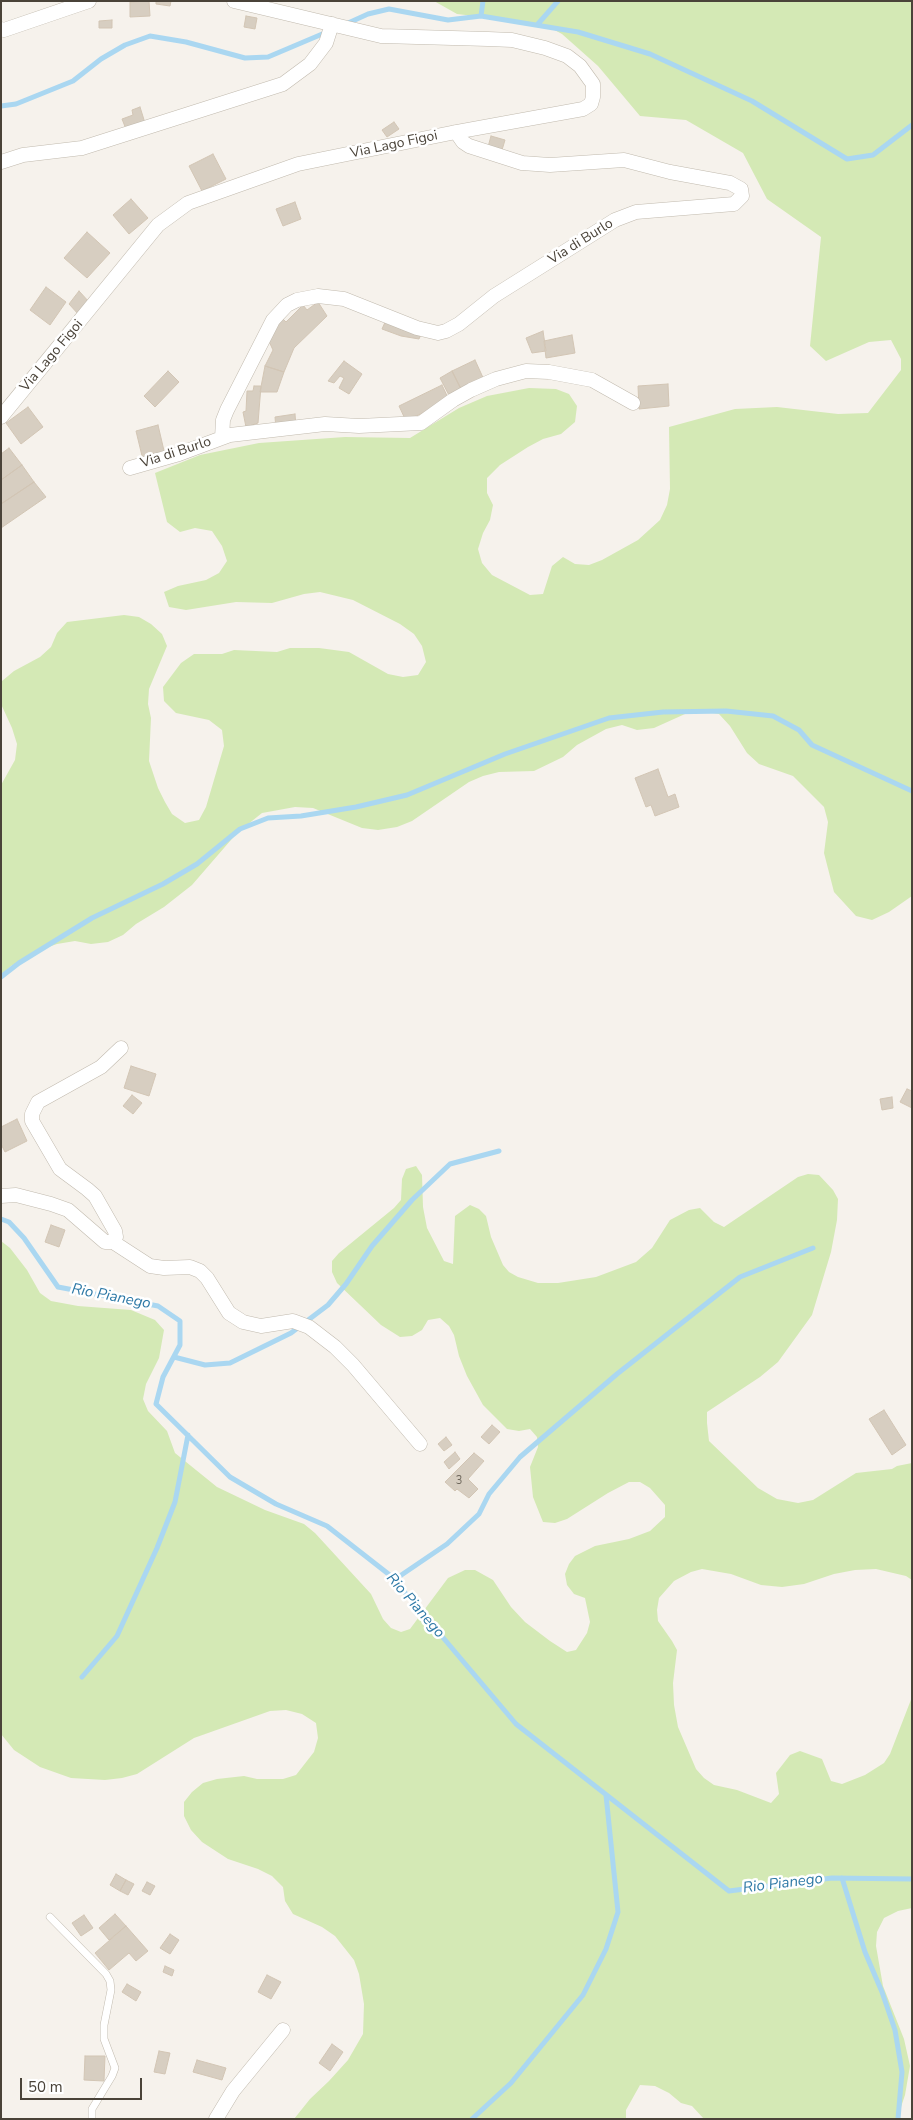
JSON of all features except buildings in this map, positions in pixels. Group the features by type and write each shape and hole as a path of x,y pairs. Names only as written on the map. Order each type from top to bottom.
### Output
{"street":[{"path":"1,29 4,30 90,1"},
{"name":"Via Lago Figoi","path":"1,417 158,225 188,203 298,164 583,109 591,104 594,92 586,72 567,56 533,44 488,39 382,36 234,1"},
{"path":"1,162 23,155 82,148 283,84 310,64 326,43 332,24"},
{"name":"Via di Burlo","path":"222,438 222,420 273,320 287,305 297,300 318,296 344,299 417,328 438,333 459,324 494,296 615,220 636,212 734,204 742,196 741,189 730,183 670,172 624,160 550,165 522,163 469,146 463,142 456,132"},
{"name":"Via di Burlo","path":"130,468 179,454 222,438 326,424 359,426 421,423 470,390 496,379 526,371 549,372 592,380 632,403"},
{"path":"112,1242 116,1237 115,1230 95,1196 60,1169 32,1121 32,1114 38,1102 101,1068 121,1048"},
{"path":"1,1196 16,1195 68,1210 106,1242 112,1242 150,1266 164,1268 190,1267 200,1271 207,1278 229,1313 243,1322 261,1326 293,1321 309,1327 336,1346 420,1444"},
{"path":"216,2119 233,2091 283,2030"}],"lane":[{"path":"50,1917 106,1974 112,1990 104,2025 104,2038 115,2068 92,2108 92,2119"}],"green space":[{"path":"434,1 912,1 912,896 889,912 872,920 856,916 834,892 824,853 828,822 824,807 793,776 759,764 747,753 730,726 719,714 702,711 685,714 654,728 637,730 622,725 606,729 577,745 563,757 534,771 499,772 469,782 412,821 397,827 378,830 362,828 313,808 295,807 262,813 237,833 192,885 123,935 108,942 91,944 75,941 57,944 40,950 11,966 1,975 1,785 15,760 17,744 1,704 1,684 14,671 40,657 51,647 57,633 67,622 124,615 139,617 151,624 162,634 167,646 149,689 148,704 151,718 149,761 165,802 172,814 185,823 199,820 206,807 224,746 222,730 209,720 176,713 164,701 163,687 181,663 194,654 222,654 234,650 277,652 290,648 319,648 349,652 388,674 403,677 418,675 426,662 422,646 414,634 400,624 353,600 320,592 304,594 272,603 236,602 186,610 169,607 164,592 178,586 206,580 219,573 227,561 222,546 212,531 195,528 180,532 167,522 155,473 200,455 259,443 345,437 410,438 459,408 487,396 529,388 556,389 569,394 577,406 575,422 561,434 543,439 528,447 500,465 487,478 487,493 493,505 490,520 478,549 482,563 492,575 530,595 543,594 552,566 563,557 575,564 589,565 638,540 660,520 667,505 670,489 669,427 735,409 777,407 838,414 868,413 901,370 901,359 891,340 869,342 826,361 810,346 821,237 767,199 743,153 686,120 640,116 598,66 562,34 543,24 457,14"},
{"path":"416,1166 422,1175 423,1207 427,1228 444,1261 453,1264 455,1216 470,1205 479,1209 486,1216 491,1237 503,1265 509,1272 538,1283 558,1283 596,1277 636,1262 652,1248 670,1220 689,1210 700,1208 714,1222 724,1227 798,1177 808,1174 819,1175 833,1190 838,1199 837,1220 831,1252 812,1315 778,1362 760,1377 707,1412 709,1441 758,1488 777,1499 798,1503 813,1500 856,1473 892,1469 912,1463 912,1580 906,1576 876,1569 855,1570 834,1574 804,1584 782,1587 761,1585 731,1574 702,1569 691,1572 674,1581 659,1598 657,1610 658,1621 677,1650 673,1683 678,1727 696,1769 714,1785 737,1790 771,1803 779,1794 776,1773 790,1755 800,1751 822,1759 831,1781 842,1784 865,1775 884,1763 890,1754 912,1697 912,1908 898,1911 884,1918 877,1932 876,1946 883,1986 904,2039 910,2066 905,2095 897,2119 704,2119 692,2106 681,2103 669,2093 655,2086 640,2085 626,2110 626,2119 294,2119 310,2099 348,2060 363,2034 364,2004 359,1974 354,1960 335,1936 322,1927 293,1914 285,1901 283,1887 272,1876 228,1859 202,1842 191,1830 184,1816 184,1802 203,1783 217,1779 244,1776 257,1779 283,1779 296,1775 314,1752 318,1738 316,1723 302,1714 286,1710 270,1711 194,1738 137,1774 105,1780 71,1778 40,1767 14,1750 1,1734 1,1241 10,1248 27,1270 40,1293 51,1301 78,1306 131,1310 155,1320 164,1330 159,1358 146,1384 143,1399 148,1411 167,1431 175,1453 217,1487 265,1510 304,1524 315,1533 371,1594 383,1619 391,1628 401,1632 410,1629 448,1578 465,1570 475,1570 493,1580 511,1607 525,1622 567,1652 576,1650 587,1633 590,1622 585,1598 574,1594 567,1585 565,1574 569,1564 575,1556 595,1546 629,1539 650,1531 665,1517 665,1505 650,1488 640,1482 629,1482 567,1519 555,1523 543,1522 533,1497 530,1467 538,1447 537,1437 530,1429 519,1431 507,1429 483,1405 467,1376 459,1356 454,1335 449,1326 440,1318 428,1320 422,1330 412,1336 400,1337 381,1325 337,1283 332,1272 332,1261 339,1253 394,1208 401,1200 402,1179 406,1169"}],"waterway":[{"path":"481,16 483,1"},
{"path":"537,25 558,1"},
{"path":"346,24 368,14 389,9 448,20 481,16 578,32 650,54 752,101 847,159 873,155 912,125"},
{"path":"1,106 16,104 73,81 101,59 125,45 150,36 186,42 245,58 268,57 327,32"},
{"path":"1,977 19,963 92,918 163,884 197,864 240,829 268,818 301,816 356,807 407,795 505,754 609,718 663,712 726,711 773,716 799,730 812,745 912,791"},
{"path":"174,1357 205,1365 230,1363 291,1333 328,1305 346,1284 372,1246 412,1200 450,1164 499,1151"},
{"name":"Rio Pianego","path":"1,1219 9,1222 24,1238 58,1287 158,1306 180,1321 180,1345 163,1377 156,1404 230,1477 276,1504 327,1526 391,1576 516,1724 729,1891 832,1878 912,1879"},
{"path":"394,1580 447,1544 479,1514 489,1494 520,1457 617,1374 740,1277 813,1248"},
{"path":"82,1677 117,1636 157,1548 175,1502 188,1435"},
{"path":"472,2119 511,2083 583,1995 606,1949 618,1912 606,1795"},
{"path":"842,1878 865,1952 882,1992 895,2030 902,2072 898,2119"}]}
